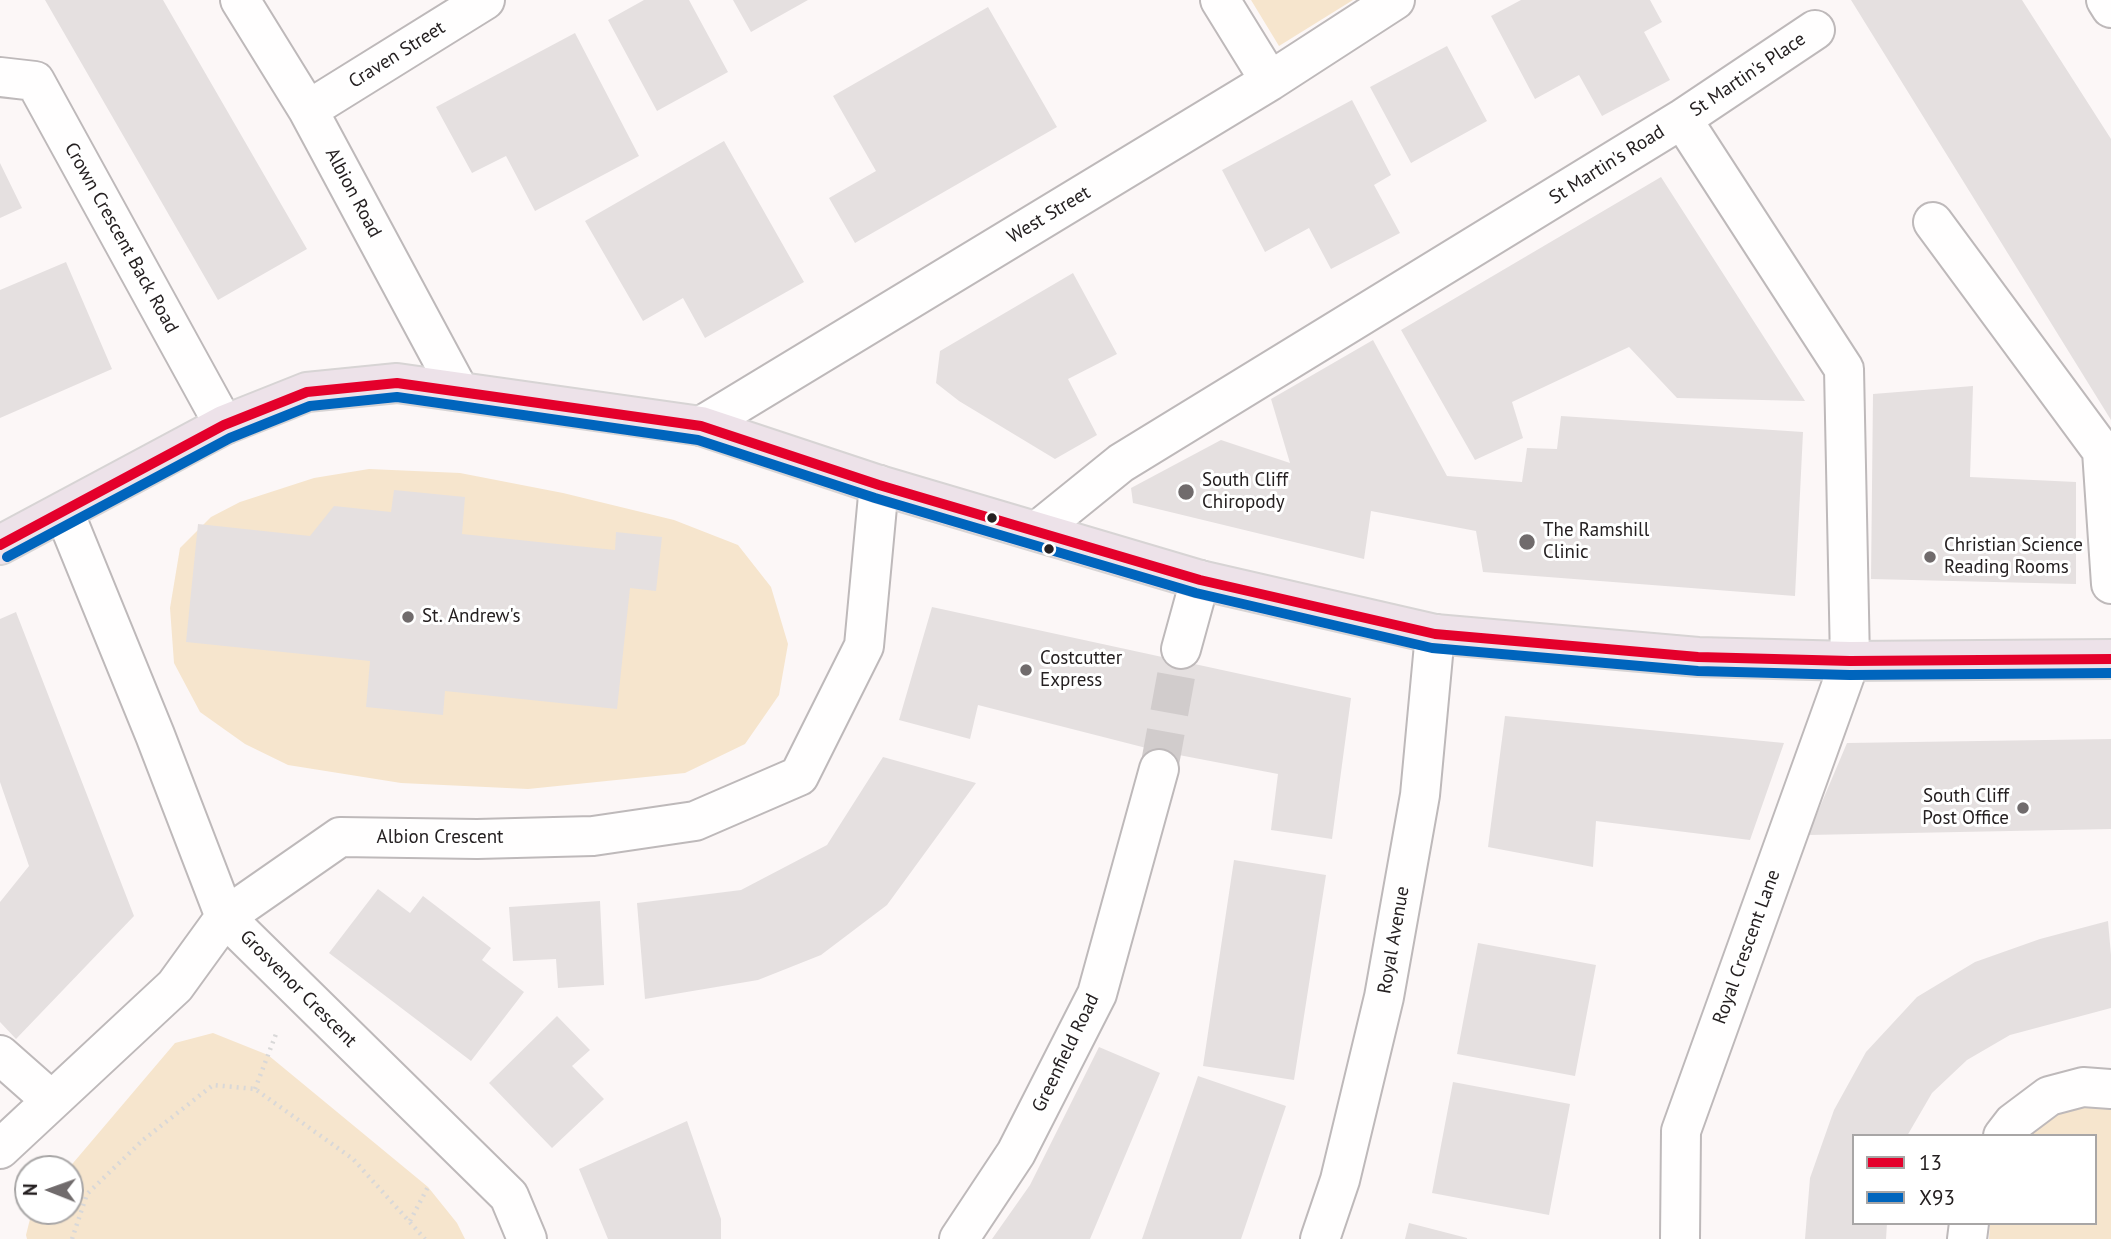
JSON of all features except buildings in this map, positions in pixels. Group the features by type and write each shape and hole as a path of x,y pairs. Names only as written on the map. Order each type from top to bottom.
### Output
{"highway":[{"path":"0,545 224,425 307,392 397,383 701,426 879,485 1200,580 1434,634 1698,657 1850,661 2111,659"}],"street":[{"name":"Albion Road","path":"240,0 309,110 459,391"},
{"name":"Craven Street","path":"309,110 485,0"},
{"path":"1220,0 1270,81"},
{"name":"West Street","path":"701,426 1270,81 1395,0"},
{"path":"2106,0 2111,8"},
{"name":"St Martin's Place","path":"1682,120 1815,30"},
{"name":"Crown Crescent Back Road","path":"0,78 35,80 224,425"},
{"name":"St Martin's Road","path":"1037,531 1122,464 1682,120 1844,369 1850,661"},
{"path":"1933,222 2102,451 2111,584"},
{"name":"Albion Crescent","path":"225,917 340,837 477,839 593,836 695,821 799,776 864,646 879,485"},
{"path":"64,512 155,735 225,917"},
{"path":"1181,649 1200,580"},
{"name":"Royal Avenue","path":"1320,1239 1340,1180 1384,997 1420,795 1434,634"},
{"name":"Royal Crescent Lane","path":"1680,1239 1681,1131 1850,661"},
{"name":"Greenfield Road","path":"959,1239 1016,1153 1097,994 1159,769"},
{"name":"Grosvenor Crescent","path":"0,1149 175,986 225,917 509,1196 527,1239"},
{"path":"0,1055 51,1100"},
{"path":"2005,1134 2013,1123 2049,1097 2083,1087 2111,1089"}],"path":[{"path":"73,1239 87,1194 143,1140 213,1085 255,1089 353,1159 425,1239"}],"shaded area":[{"path":"1251,0 1353,0 1279,46"},
{"path":"369,469 460,473 563,493 674,520 738,545 771,587 788,644 779,695 745,744 685,773 528,789 401,783 288,765 245,744 200,712 174,663 170,608 180,548 211,517 240,502 314,478"},
{"path":"213,1033 268,1055 428,1187 457,1223 465,1239 27,1239 28,1225 84,1225 84,1155 80,1155 175,1043"},
{"path":"2091,1106 2111,1107 2111,1239 1989,1239 1990,1225 2097,1225 2097,1134 2025,1134 2061,1112"}],"tunnel":[{"path":"1159,769 1181,649"}],"transit line":[{"name":"13","path":"0,545 224,425 307,392 397,383 701,426 879,485 1200,580 1435,634 1698,657 1850,661 2111,659"},
{"name":"X93","path":"7,557 230,438 310,406 397,397 698,440 875,498 1196,593 1432,648 1698,671 1850,675 2111,673"}],"place":[{"name":"South Cliff Chiropody","path":"1186,492"},
{"name":"The Ramshill Clinic","path":"1527,542"},
{"name":"Christian Science Reading Rooms","path":"1930,557"},
{"name":"St. Andrew's","path":"408,617"},
{"name":"Costcutter Express","path":"1026,670"},
{"name":"South Cliff Post Office","path":"2023,808"}]}
